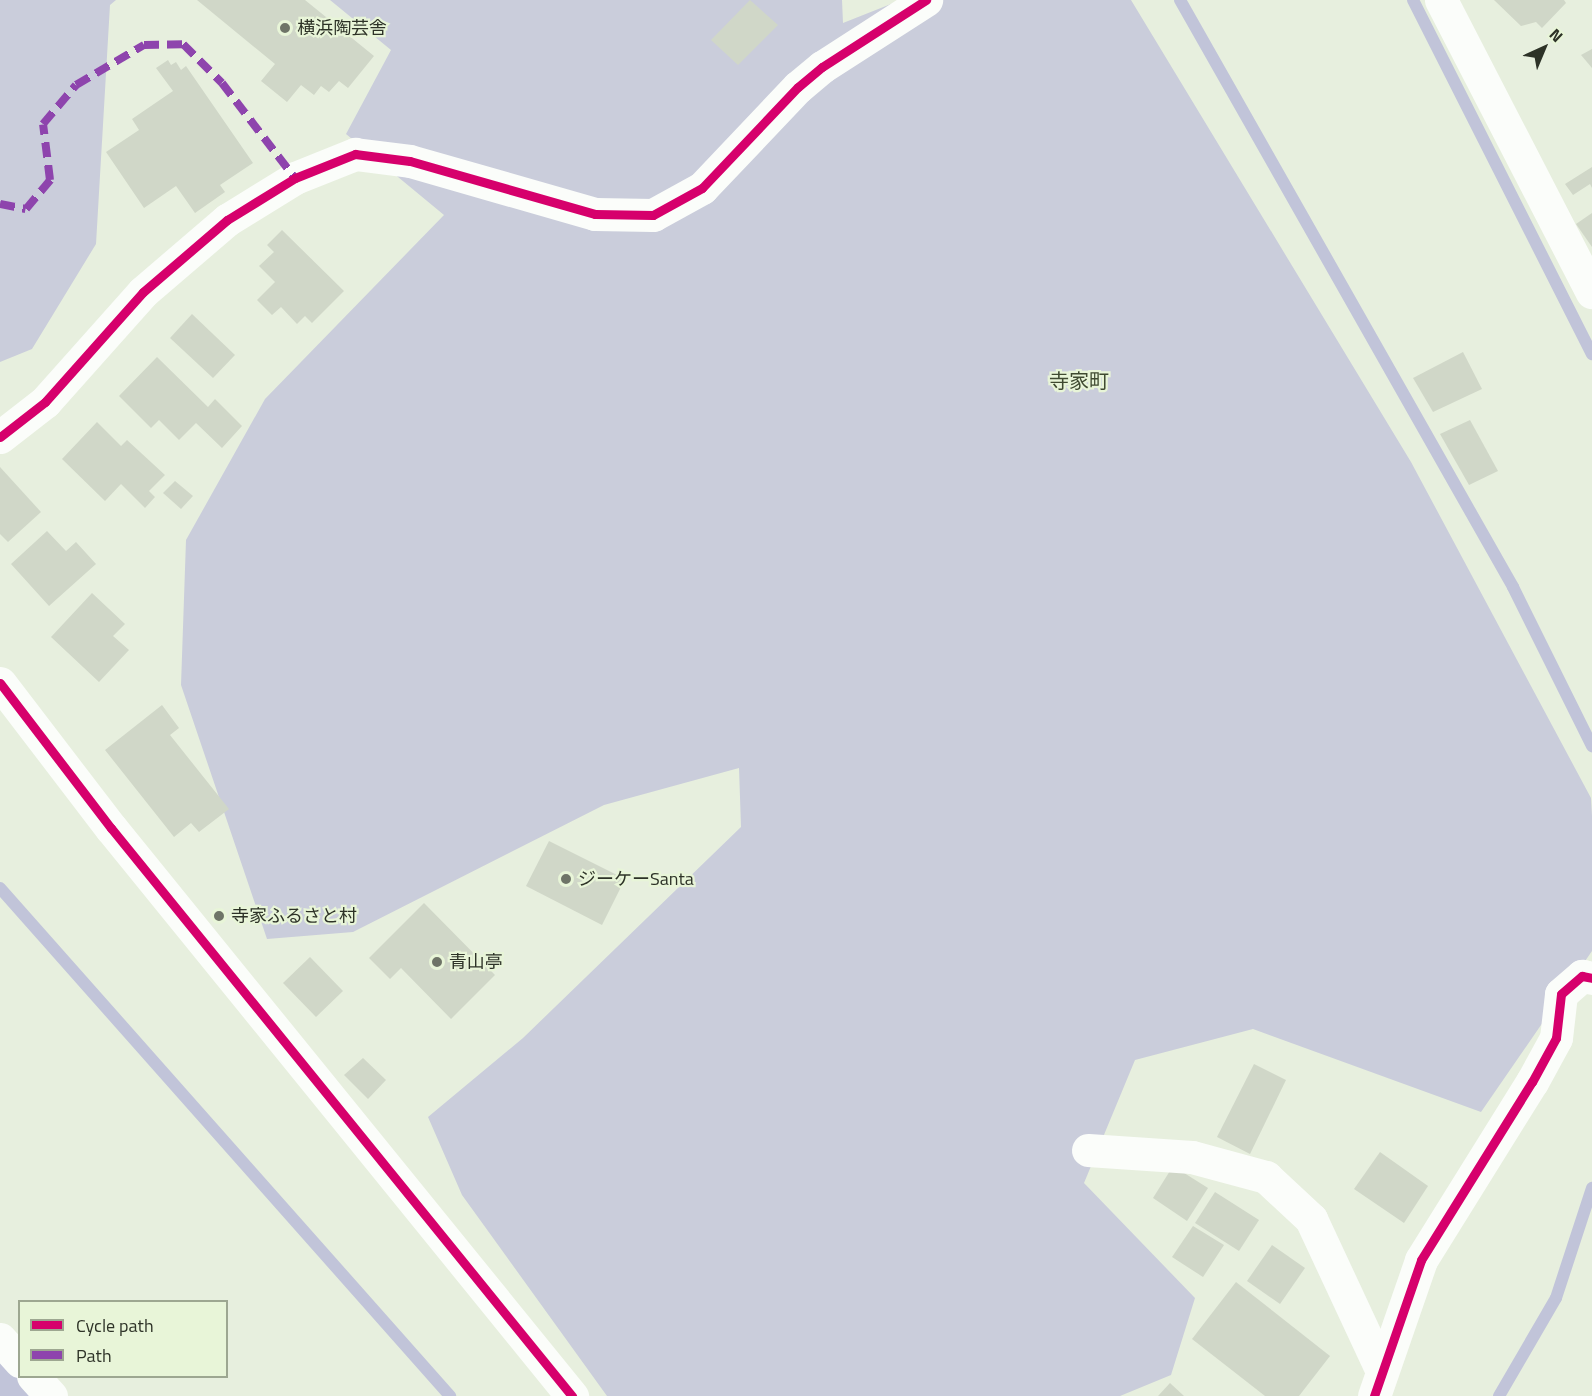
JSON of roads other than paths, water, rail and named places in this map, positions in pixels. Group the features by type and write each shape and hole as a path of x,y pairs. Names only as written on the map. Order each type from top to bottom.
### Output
{"street":[{"path":"0,437 45,402 143,292 227,220 295,178 355,154 410,161 595,214 653,215 702,188 798,87 822,67 926,0"},
{"path":"1441,0 1592,292"},
{"path":"0,683 111,828 572,1396"},
{"path":"1378,1384 1421,1260 1532,1082 1556,1038 1561,994 1582,976 1592,978"},
{"path":"1088,1150 1192,1157 1266,1177 1311,1219 1378,1384"},
{"path":"0,1339 18,1359"},
{"path":"34,1378 51,1396"}],"waterway":[{"path":"1180,0 1513,587 1592,746"},
{"path":"1413,0 1592,354"},
{"path":"0,888 450,1396"},
{"path":"1499,1396 1556,1298 1592,1188"},
{"path":"0,1377 17,1396"}],"place":[{"name":"横浜陶芸舎","path":"285,28"},
{"name":"ジーケーSanta","path":"566,879"},
{"name":"寺家ふるさと村","path":"219,916"},
{"name":"青山亭","path":"437,962"}],"district":[{"name":"寺家町","path":"1079,380"}]}
